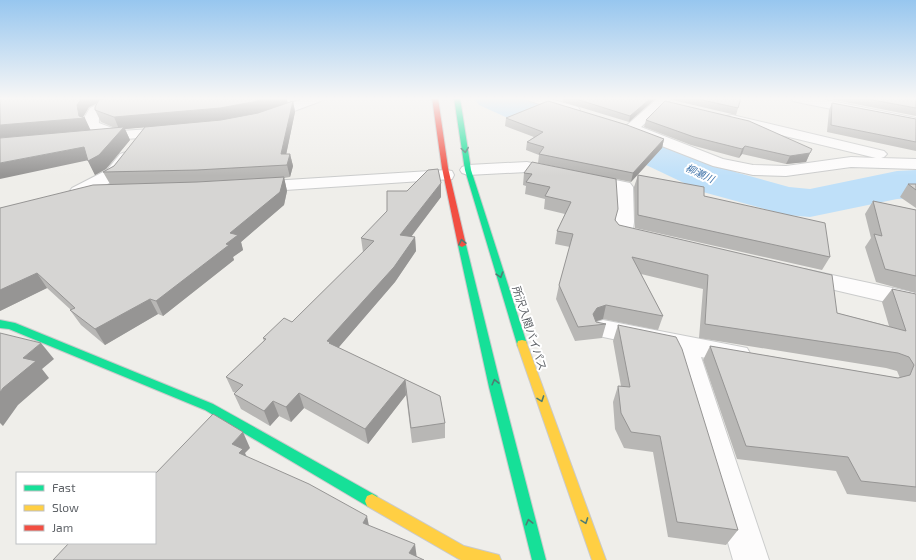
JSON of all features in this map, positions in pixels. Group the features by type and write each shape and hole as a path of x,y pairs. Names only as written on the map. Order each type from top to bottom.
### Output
{"main road":[{"path":"438,124 446,175 539,560"},
{"name":"所沢入間バイパス","path":"461,124 468,170 521,342 599,560"},
{"path":"0,324 11,326 209,407 472,558"}],"street":[{"path":"92,124 117,135"},
{"path":"627,124 624,126 719,163 753,170 786,171 851,162 911,164"},
{"path":"754,124 878,153 911,164"},
{"path":"86,138 180,130"},
{"path":"117,191 70,194 113,174 144,134"},
{"path":"468,170 527,167 624,187 625,222 623,233 661,242"},
{"path":"240,188 446,175"},
{"path":"785,271 916,302"},
{"path":"603,329 684,346 762,359"},
{"path":"684,346 751,560"}],"building":[{"path":"176,124 288,124 281,154 290,154 287,165 197,170 103,172 114,166 145,127"},
{"path":"522,124 624,124 664,139 633,173 539,154 544,147 527,142 543,132"},
{"path":"658,124 756,124 812,149 810,153 790,156 745,146 742,149 694,137"},
{"path":"916,124 916,142 831,125"},
{"path":"124,127 99,155 88,161 84,147 0,163 0,138"},
{"path":"532,162 616,179 618,209 615,220 619,225 832,275 837,313 906,331 892,289 916,294 916,487 861,481 848,457 746,446 710,346 898,378 910,375 914,365 909,357 898,353 705,324 708,275 632,257 663,316 606,305 597,308 593,314 596,322 606,324 578,327 559,285 573,234 557,231 571,202 545,196 550,187 526,182 532,174 524,173"},
{"path":"438,169 441,183 400,235 415,237 394,267 327,341 440,396 445,423 411,428 405,380 365,429 299,393 286,407 273,401 264,411 234,394 243,385 226,377 266,339 263,338 284,318 292,322 374,241 361,238 387,211 387,191 407,191 428,170"},
{"path":"638,175 704,187 704,196 825,223 830,257 638,215"},
{"path":"284,177 280,192 230,233 238,235 226,244 229,245 156,301 150,299 95,329 70,310 75,308 37,273 0,290 0,208 93,185 197,182"},
{"path":"908,184 916,184 916,190"},
{"path":"873,201 916,210 916,276 885,269 874,234 882,236"},
{"path":"618,325 676,337 682,349 738,530 677,522 660,436 631,432 621,413 618,386 630,387"},
{"path":"0,333 41,343 23,358 36,361 0,392"},
{"path":"213,414 243,432 232,444 243,449 239,453 309,484 367,516 363,523 415,544 409,553 424,560 53,560 68,544 156,544 156,473"}],"waterway":[{"name":"柳瀬川","path":"567,124 659,155 719,182 787,201 810,203 897,185 916,184"}],"traffic: fast":[{"path":"461,124 468,170 522,344"},
{"path":"462,245 495,387 539,560"},
{"path":"0,324 11,326 209,407 372,501"}],"traffic: slow":[{"path":"522,344 599,560"},
{"path":"372,501 462,553 494,560"}],"traffic: jam":[{"path":"439,124 445,168 462,245"}]}
